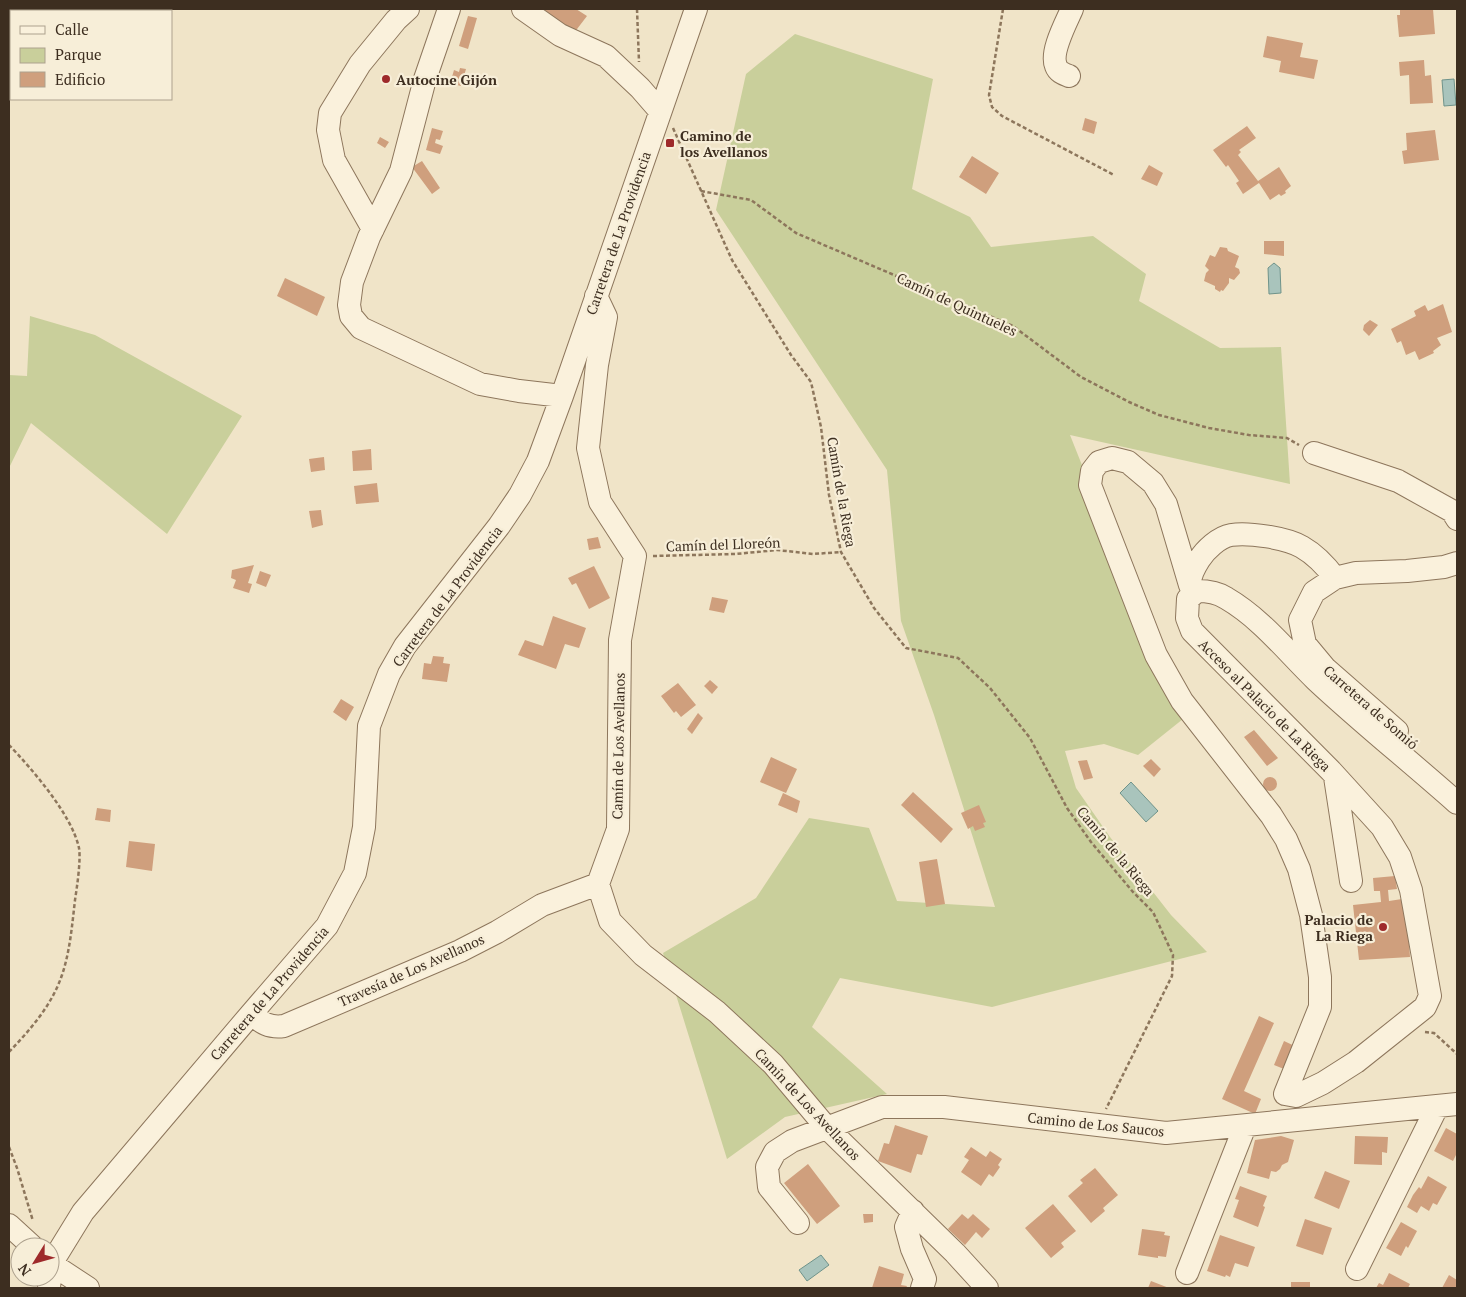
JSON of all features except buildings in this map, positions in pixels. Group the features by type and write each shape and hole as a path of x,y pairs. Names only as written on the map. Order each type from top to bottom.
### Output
{"street":[{"path":"373,229 334,160 328,130 330,113 360,64 396,20 408,9"},
{"path":"449,9 424,79 401,171 373,229 352,282 349,305 350,316 361,328 480,384 562,396"},
{"path":"523,9 560,35 606,56 640,88 660,111"},
{"name":"Carretera de La Providencia","path":"60,1249 82,1212 327,926 355,873 364,827 368,726 389,674 405,646 499,526 520,495 538,461 696,9"},
{"path":"1068,76 1061,73 1056,66 1056,47 1072,9"},
{"path":"596,296 606,317 597,365 588,448 600,502 635,556"},
{"path":"1314,453 1398,480 1455,509"},
{"name":"Acceso al Palacio de La Riega","path":"1191,590 1166,504 1153,483 1128,462 1112,458 1099,462 1092,471 1090,485 1156,656 1182,701 1271,815 1286,839 1299,869 1311,915 1320,976 1320,1008 1285,1094 1296,1096 1323,1083 1356,1062 1425,1007 1430,996 1411,890 1400,857 1382,827 1352,793 1192,631 1187,618 1188,599 1191,590 1193,569 1206,549 1230,535 1263,535 1301,546 1322,561 1336,578"},
{"name":"Camín de Los Avellanos","path":"635,556 620,640 618,829 598,884 610,921 643,955 717,1012 773,1064 826,1127 913,1211 987,1288"},
{"name":"Carretera de Somió","path":"1457,563 1444,567 1407,571 1356,573 1336,578 1314,592 1300,620 1306,644 1325,668 1457,784"},
{"path":"1191,590 1211,591 1226,597 1250,615 1274,636 1315,679 1457,803"},
{"name":"Acceso al Palacio de La Riega","path":"1335,777 1351,882"},
{"name":"Travesía de Los Avellanos","path":"251,1014 262,1024 273,1027 284,1026 460,951 497,932 542,905 598,884"},
{"path":"1357,1269 1447,1106"},
{"name":"Camino de Los Saucos","path":"798,1223 769,1187 767,1167 775,1152 792,1141 882,1107 944,1107 1166,1133 1447,1106"},
{"path":"1187,1273 1245,1126"},
{"path":"913,1211 906,1227 912,1249 925,1279 922,1288"},
{"path":"9,1225 22,1237"},
{"path":"60,1270 88,1288"}],"path":[{"path":"637,9 640,88"},
{"path":"1003,9 990,79 989,96 992,107 1002,116 1114,175"},
{"name":"Camín de la Riega","path":"660,111 675,130 732,260 791,355 811,382 821,427 830,495 841,552 874,608 906,648 958,658 990,688 1030,738 1067,808 1109,863 1133,892 1153,912 1174,955 1172,976 1099,1125"},
{"name":"Camín de Quintueles","path":"701,191 752,200 796,233 1012,326 1081,377 1159,415 1209,428 1249,435 1287,438 1314,453"},
{"name":"Camín del Lloreón","path":"635,556 735,554 777,550 813,554 841,552"},
{"path":"9,745 68,819 79,848 70,947 62,977 44,1010 9,1052"},
{"path":"9,1147 33,1219 32,1237"}],"green space":[{"path":"795,34 933,79 912,189 970,217 991,247 1093,236 1146,274 1139,301 1220,348 1281,347 1290,484 1070,435 1183,719 1138,755 1104,744 1065,751 1076,788 1110,837 1171,915 1207,952 992,1007 840,978 812,1027 887,1094 785,1117 727,1159 663,953 756,898 809,818 869,828 897,901 995,907 934,715 901,621 887,470 716,210 746,74"},
{"path":"30,316 95,335 242,416 167,534 31,423 9,468 9,375 27,376"}],"water":[{"path":"1454,79 1456,105 1444,106 1442,80"},
{"path":"1274,263 1280,268 1281,293 1269,294 1268,268"},
{"path":"1131,782 1158,811 1146,822 1120,793"},
{"path":"821,1255 829,1265 807,1281 799,1270"}],"place":[{"name":"Autocine Gijón","path":"386,79"},
{"name":"Camino de los Avellanos","path":"670,143"},
{"name":"Palacio de La Riega","path":"1383,927"}]}
